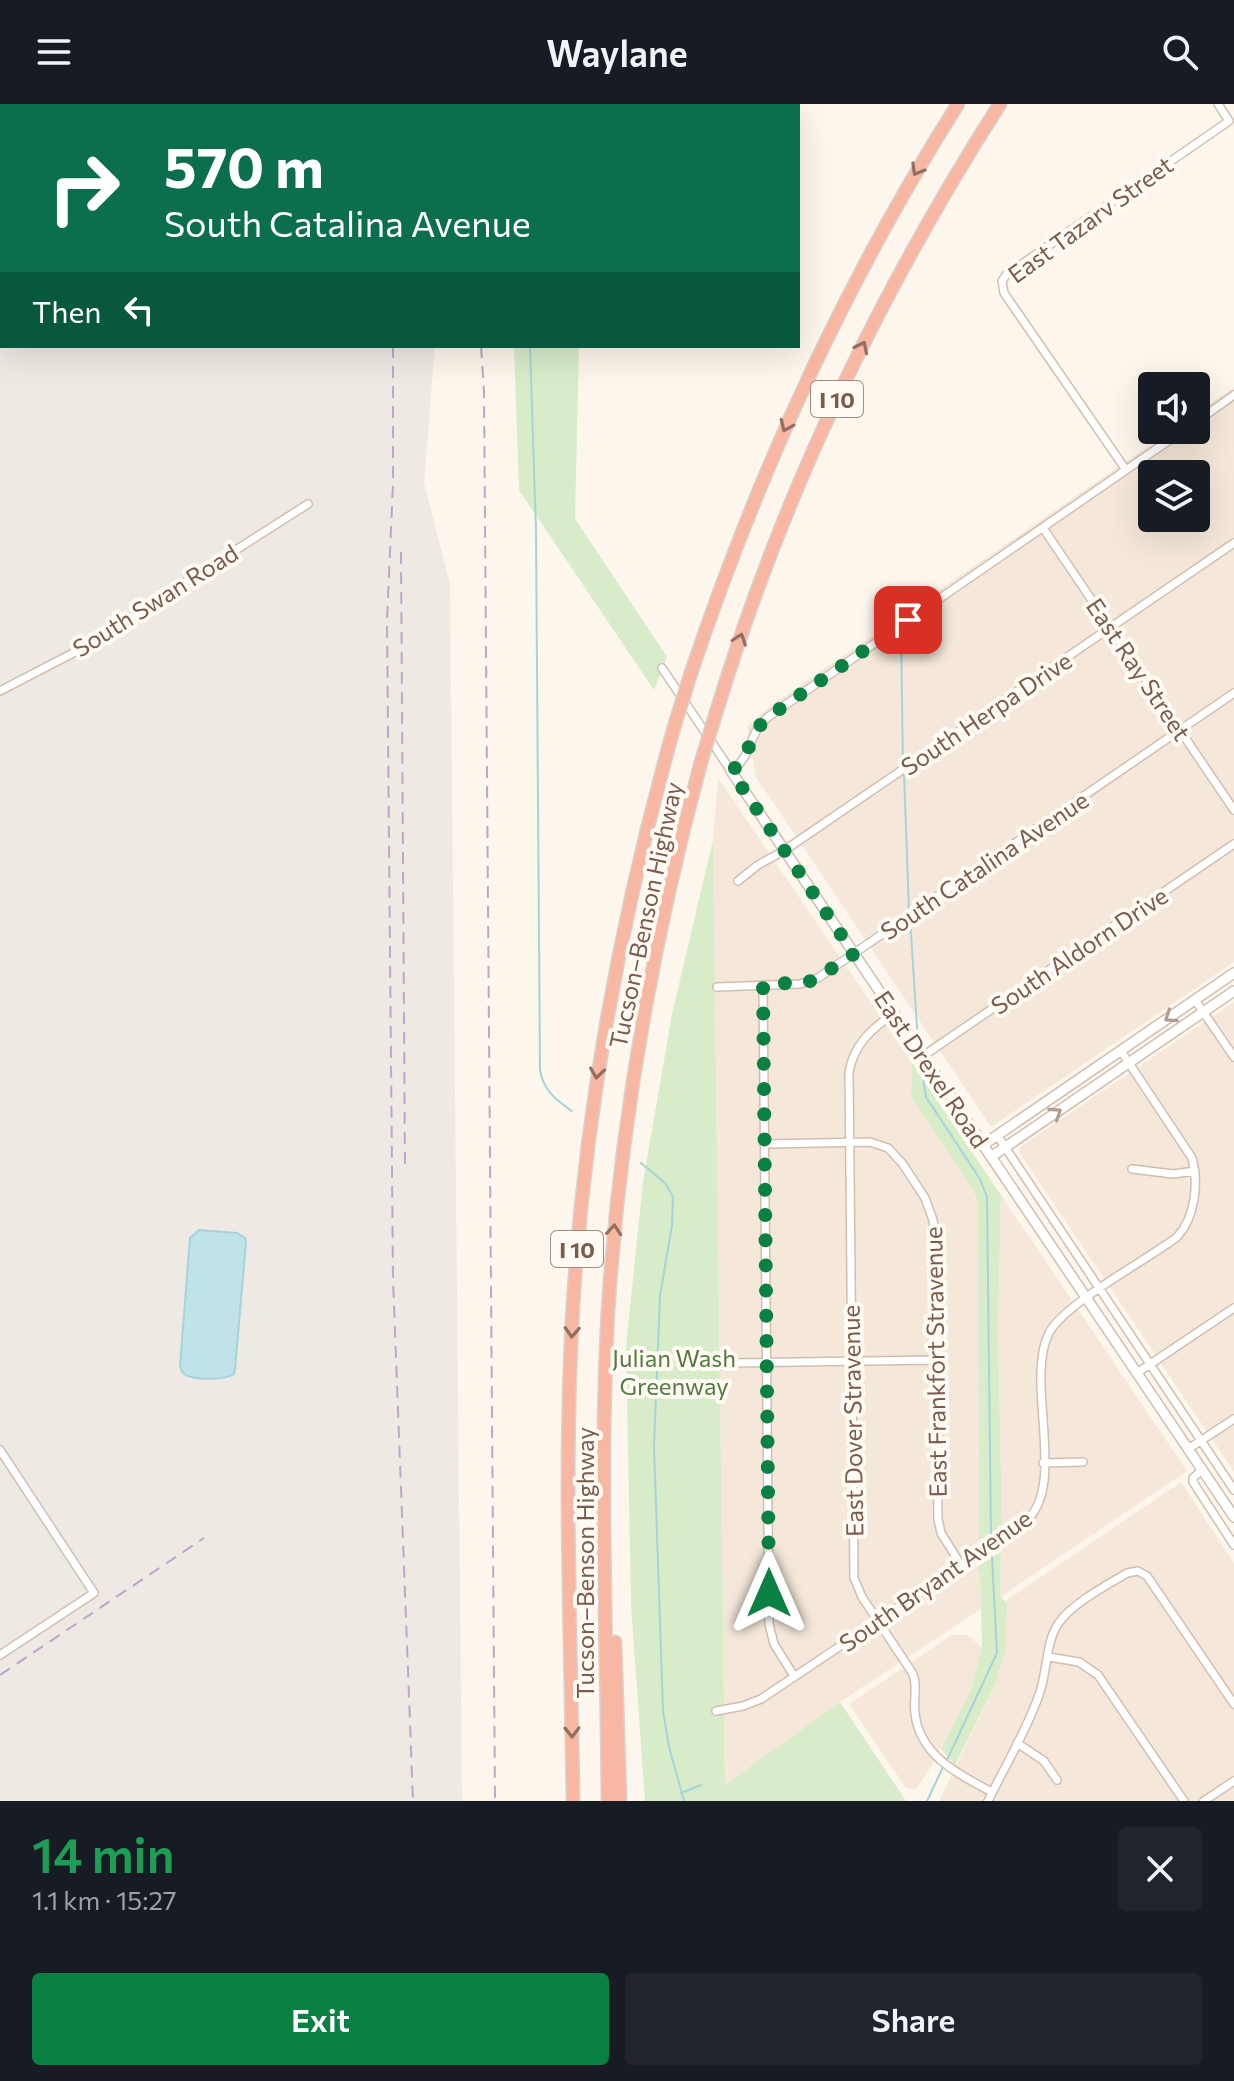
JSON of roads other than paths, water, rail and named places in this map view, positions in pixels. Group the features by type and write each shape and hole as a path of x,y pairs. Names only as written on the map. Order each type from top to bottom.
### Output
{"highway":[{"name":"Tucson–Benson Highway","path":"572,1801 569,1434 579,1220 592,1106 617,956 642,846 691,673 741,533 797,401 861,271 958,104"},
{"name":"Tucson–Benson Highway","path":"608,1801 605,1419 611,1274 626,1118 657,942 701,762 774,546 841,390 888,296 933,214 1000,104"},
{"path":"605,1419 620,1801"}],"street":[{"name":"East Tazarv Street","path":"1126,470 1004,293 1002,281 1006,275 1229,121 1218,104"},
{"path":"1210,412 1234,395"},
{"path":"731,771 746,757 755,730 768,717 1164,444"},
{"name":"South Swan Road","path":"0,691 77,651 308,504"},
{"name":"East Ray Street","path":"1043,528 1234,810"},
{"name":"South Herpa Drive","path":"738,881 1234,543"},
{"name":"East Drexel Road","path":"662,668 1234,1517"},
{"name":"South Catalina Avenue","path":"717,987 812,981 1234,693"},
{"name":"South Aldorn Drive","path":"923,1056 1234,844"},
{"path":"983,1145 1234,973"},
{"path":"763,985 769,1631 794,1676"},
{"path":"991,1157 1234,991"},
{"path":"1195,1000 1234,1057"},
{"name":"East Dover Stravenue","path":"895,1013 868,1034 854,1055 849,1072 854,1578 862,1597 915,1677 915,1716 923,1736 949,1769 992,1792"},
{"path":"1121,1051 1187,1147 1195,1171 1173,1174 1132,1169"},
{"name":"East Drexel Road","path":"997,1135 1234,1490"},
{"name":"East Frankfort Stravenue","path":"764,1144 873,1142 891,1150 928,1205 935,1235 938,1519 944,1540 961,1565"},
{"name":"South Bryant Avenue","path":"716,1711 748,1705 1024,1523 1034,1513 1043,1493 1045,1342 1057,1321 1182,1232 1191,1214 1195,1171"},
{"path":"1137,1373 1234,1308"},
{"path":"721,1366 725,1363 936,1360"},
{"path":"1188,1449 1234,1419"},
{"path":"0,1450 94,1593 0,1655"},
{"path":"1043,1463 1083,1462"},
{"name":"East Drexel Road","path":"1202,1470 1193,1482 1234,1545"},
{"path":"988,1801 1039,1697 1054,1630 1064,1616 1126,1574 1138,1571 1150,1580 1234,1704"},
{"path":"1049,1657 1079,1662 1098,1675 1184,1801"},
{"path":"1017,1743 1044,1761 1057,1780"},
{"path":"1204,1801 1234,1781"}],"water":[{"path":"199,1230 237,1233 246,1242 234,1374 212,1379 184,1374 180,1366 190,1238"}],"waterway":[{"path":"530,348 536,530 540,1070 551,1094 572,1111"},
{"path":"901,630 903,767"},
{"path":"904,774 909,911"},
{"path":"910,918 918,1043"},
{"path":"920,1057 926,1097 980,1179 987,1197 991,1535"},
{"path":"641,1163 665,1183 673,1197 672,1225 660,1296 654,1446 663,1711 684,1801"},
{"path":"947,1760 997,1653 992,1557"},
{"path":"927,1801 944,1765"},
{"path":"681,1793 701,1785"}],"railway":[{"path":"393,348 393,484 387,620 393,1280 413,1801"},
{"path":"481,348 484,391 495,1801"},
{"path":"401,552 405,1172"},
{"path":"0,1675 204,1538"}],"park label":[{"name":"Julian Wash Greenway","path":"674,1371"}]}
